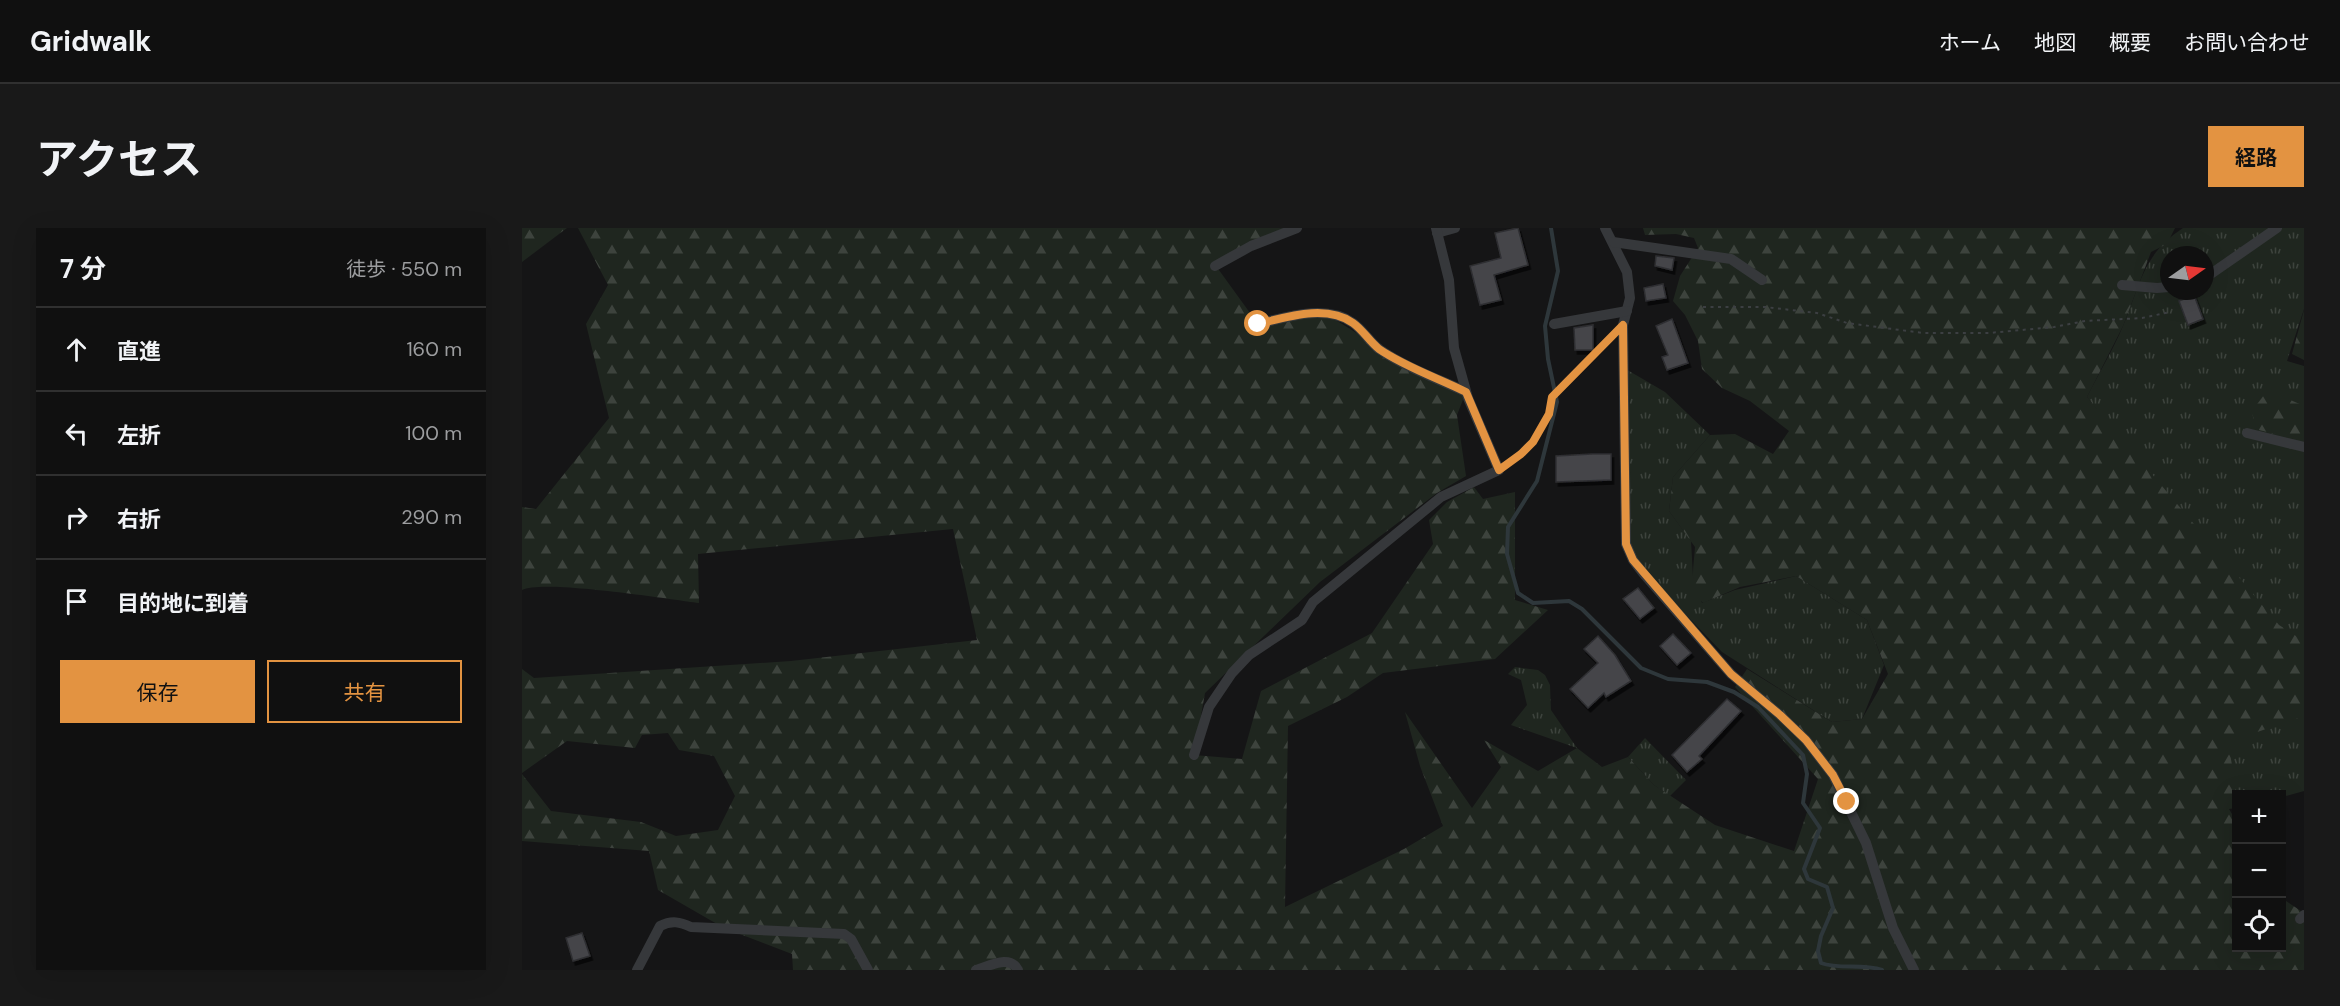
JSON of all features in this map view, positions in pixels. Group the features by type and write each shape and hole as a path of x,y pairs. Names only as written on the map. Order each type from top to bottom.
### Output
{"street":[{"path":"1215,266 1251,246 1297,228"},
{"path":"1194,755 1209,707 1232,673 1249,655 1302,620 1313,602 1441,497 1499,470 1466,392 1454,348 1449,280 1437,230 1455,228"},
{"path":"1605,228 1627,272 1630,298 1623,325 1626,544 1633,560 1731,674 1780,715 1833,775 1866,843 1893,927 1914,970"},
{"path":"2214,272 2277,228"},
{"path":"1613,242 1731,259 1762,280"},
{"path":"2122,285 2160,288"},
{"path":"1554,324 1627,311"},
{"path":"1258,324 1294,315 1340,316 1354,323 1379,348 1466,392"},
{"path":"2247,433 2304,447"},
{"path":"637,970 660,926 667,922 678,921 691,927 844,934 851,939 868,970"},
{"path":"975,970 1008,961 1015,964 1018,970"}],"path":[{"path":"1703,307 1765,307 1817,313 1847,323 1923,333 1989,333 2054,327 2085,321 2142,318 2170,312"},
{"path":"1499,470 1533,442 1549,414 1552,397 1623,325"}],"green space":[{"path":"522,228 567,228 522,262"},
{"path":"578,228 1290,228 1216,266 1258,324 1326,314 1403,362 1466,392 1457,415 1466,476 1437,493 1320,582 1205,693 1194,755 1242,759 1261,691 1372,633 1433,544 1429,520 1447,502 1474,487 1483,499 1515,492 1515,600 1548,610 1495,659 1383,673 1347,697 1288,726 1285,907 1404,849 1443,826 1420,766 1405,712 1472,808 1501,767 1484,740 1538,771 1577,748 1602,767 1628,757 1654,785 1715,825 1794,851 1818,779 1735,687 1747,669 1832,722 1862,719 1888,674 1867,620 1796,576 1740,587 1703,603 1698,597 1693,576 1695,547 1669,511 1673,477 1710,435 1735,434 1773,454 1789,431 1750,401 1722,388 1702,369 1698,341 1685,315 1673,301 1680,276 1698,248 1694,238 1676,234 1645,235 1643,228 2175,228 2167,244 2151,252 2123,326 2087,397 2279,625 2304,641 2304,716 2228,742 2236,788 2232,790 2229,809 2232,814 2232,952 2286,952 2286,901 2304,913 2304,970 793,970 792,954 724,928 658,890 649,851 522,841 522,774 551,811 641,822 676,836 718,830 735,796 714,756 679,750 668,733 642,735 635,748 567,741 522,773 522,669 534,678 791,661 977,640 953,529 698,554 699,603 579,588 534,587 522,590 522,507 536,509 609,418 586,324 608,285"},
{"path":"2183,228 2304,228 2304,309 2287,361 2304,366 2304,644 2270,626 2087,397 2119,335 2144,271 2160,248 2160,300 2214,300 2214,246 2162,246"},
{"path":"2304,310 2304,360 2292,354"},
{"path":"1624,368 1665,392 1710,435 1673,477 1669,511 1691,541 1693,577 1702,603 1735,590 1796,576 1867,620 1884,665 1862,719 1832,722 1722,652 1633,560 1626,537"},
{"path":"2268,390 2304,406 2304,441 2259,430 2251,412"},
{"path":"1515,667 1538,670 1545,675 1550,685 1551,710 1577,748 1511,725 1527,705 1521,680 1508,674"},
{"path":"2304,712 2304,791 2286,796 2286,790 2232,790 2232,809 2229,809 2223,739"},
{"path":"1645,738 1686,780 1670,796 1654,785 1628,757"}],"building":[{"path":"1518,228 1528,265 1494,275 1501,300 1480,305 1470,266 1501,258 1495,233"},
{"path":"1656,256 1674,258 1672,270 1655,266"},
{"path":"1663,284 1666,298 1646,301 1644,288"},
{"path":"2196,300 2203,319 2188,325 2179,301"},
{"path":"1672,319 1688,363 1667,370 1662,357 1668,355 1656,326"},
{"path":"1593,325 1593,350 1575,350 1574,328"},
{"path":"1611,454 1611,480 1556,482 1556,456"},
{"path":"1638,588 1654,608 1640,619 1623,599"},
{"path":"1673,634 1691,653 1677,665 1660,646"},
{"path":"1598,636 1615,655 1631,681 1606,697 1604,693 1588,708 1570,689 1598,663 1584,649"},
{"path":"1727,699 1741,711 1699,756 1702,759 1687,772 1672,755"},
{"path":"582,933 590,956 573,961 566,938"}],"waterway":[{"path":"1551,228 1558,271 1545,326 1548,359 1557,402 1537,481 1508,527 1507,554 1518,593 1533,603 1569,601 1582,609 1641,668 1668,679 1707,682 1734,692 1758,707 1803,755 1807,774 1803,803 1820,828 1804,869 1808,879 1827,887 1833,908 1821,936 1818,951 1821,963 1882,970"}],"route":[{"path":"1258,324 1294,315 1320,314 1340,316 1354,323 1379,348 1466,392 1499,470 1533,442 1549,414 1552,397 1623,325 1626,544 1633,560 1731,674 1806,740 1833,775 1847,802"}]}
